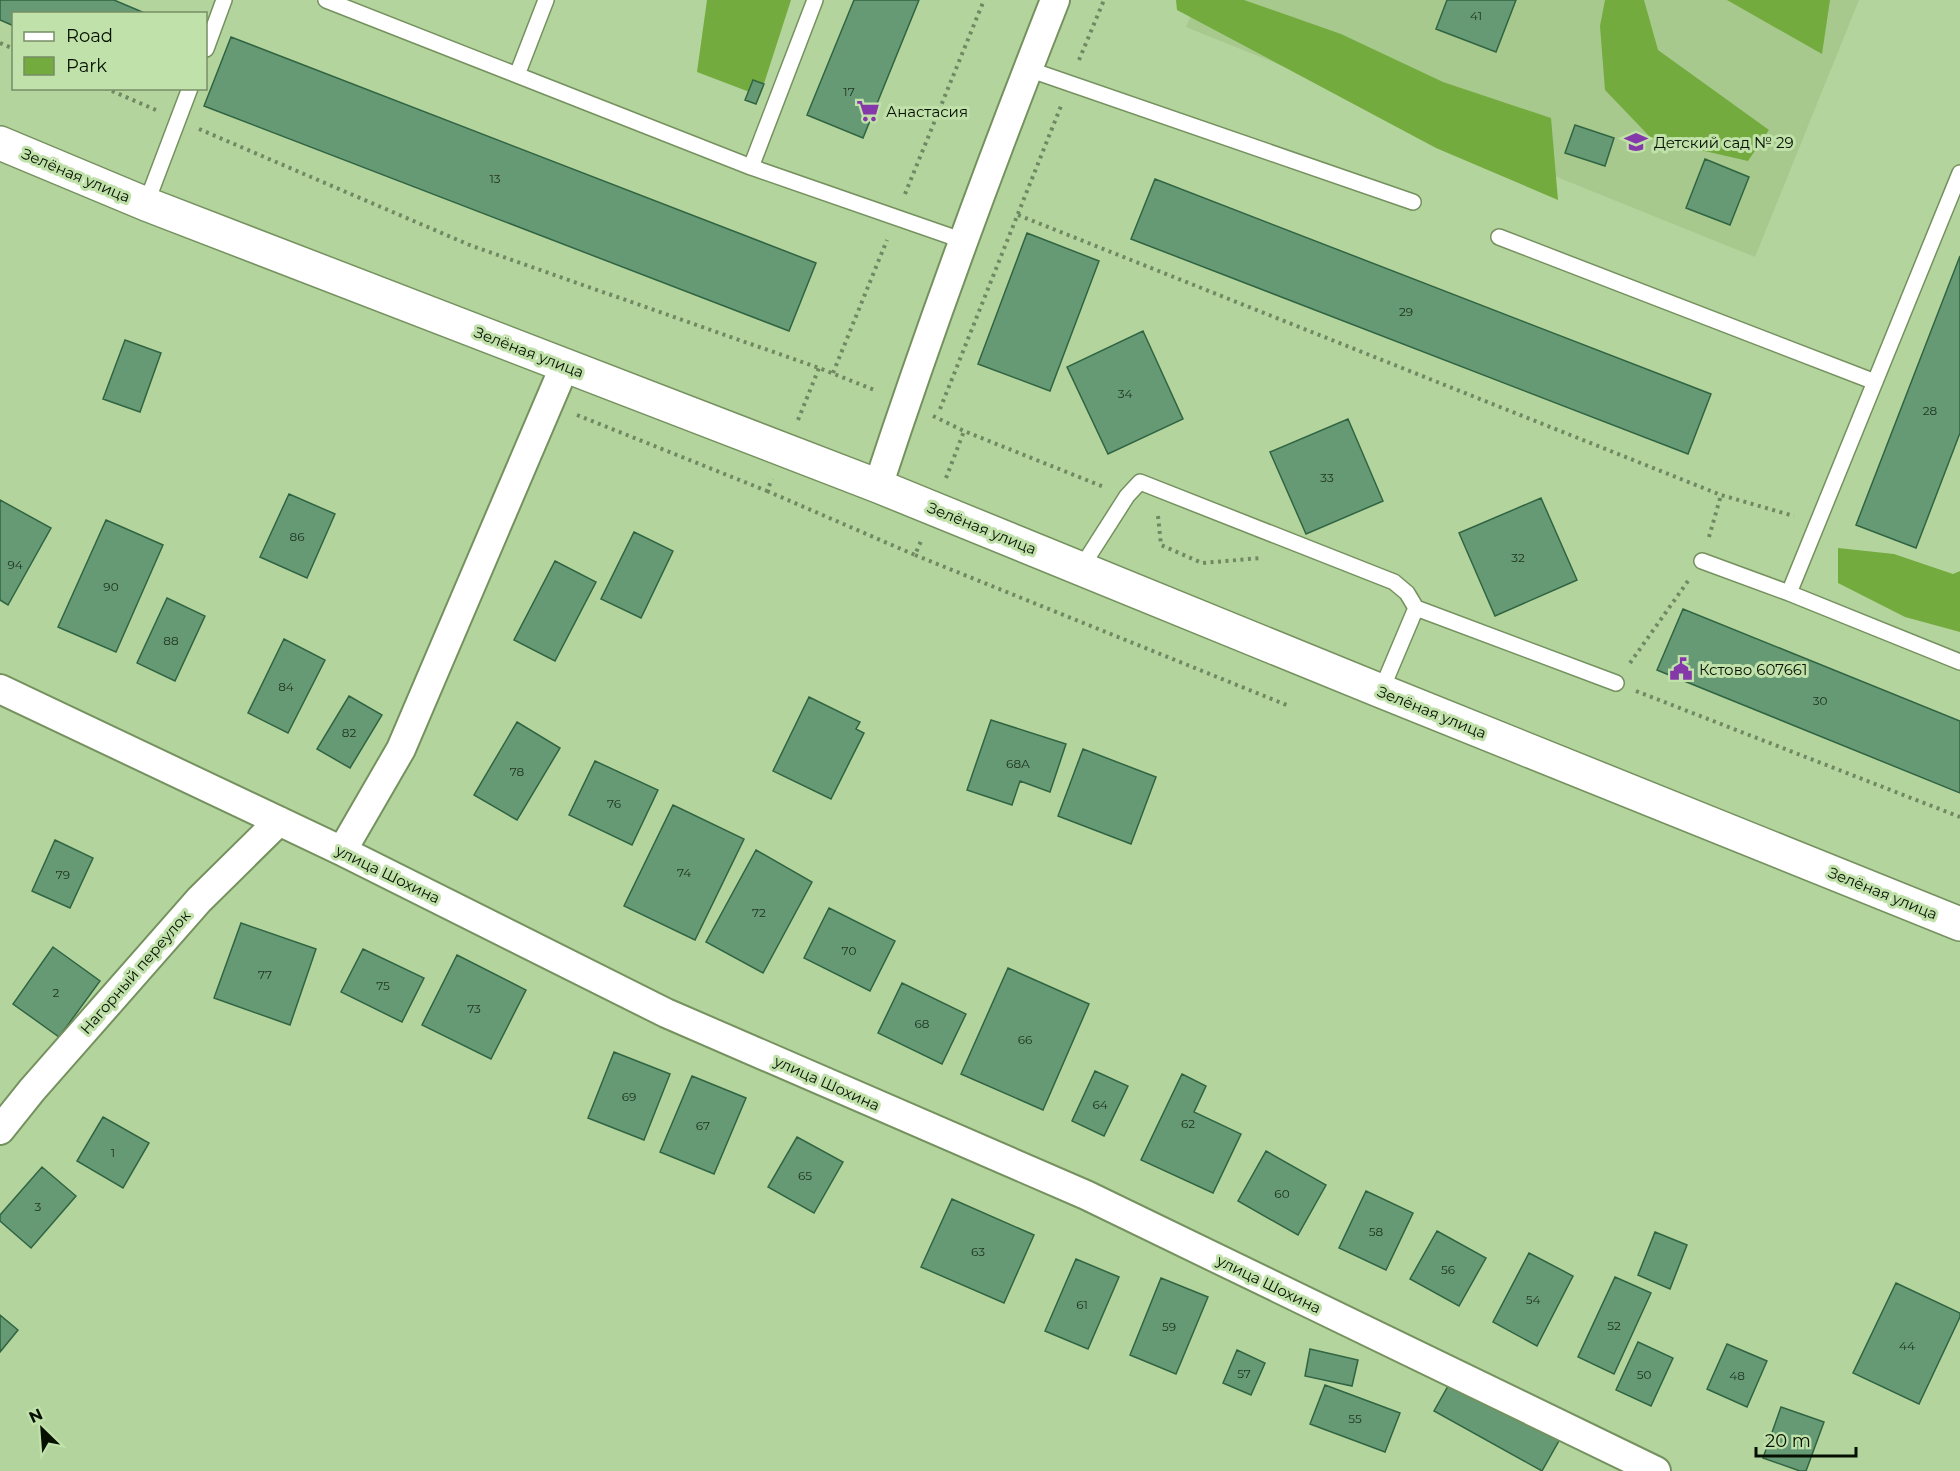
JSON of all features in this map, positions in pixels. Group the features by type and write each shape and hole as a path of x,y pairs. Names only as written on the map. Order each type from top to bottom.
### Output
{"main road":[{"name":"Зелёная улица","path":"0,143 146,204 878,486 1960,924"}],"street":[{"path":"878,486 905,403 964,241 1055,0"},
{"path":"342,851 400,749 565,365"},
{"name":"улица Шохина","path":"0,688 342,851 666,1013 1086,1195 1656,1471"},
{"name":"Нагорный переулок","path":"0,1130 32,1090 199,900 279,821"}],"lane":[{"path":"207,46 224,0"},
{"path":"326,0 751,167 964,241"},
{"path":"517,75 546,0"},
{"path":"751,167 815,0"},
{"path":"1028,69 1413,202"},
{"path":"146,204 189,90"},
{"path":"1789,593 1960,173"},
{"path":"1499,237 1875,382"},
{"path":"1081,568 1127,496 1140,482 1394,582 1407,593 1416,608 1616,683"},
{"path":"1702,561 1789,593 1960,662"},
{"path":"1381,691 1416,608"}],"path":[{"path":"833,373 984,0"},
{"path":"936,418 1104,0"},
{"path":"110,90 472,246 833,373 964,431 1127,496"},
{"path":"1018,214 1721,495 1818,523"},
{"path":"571,425 576,414 767,490 819,368"},
{"path":"1156,488 1161,545 1202,563 1316,552"},
{"path":"1721,495 1702,561 1616,683 1960,817"},
{"path":"915,555 1288,706"}],"shaded area":[{"name":"Детский сад № 29","path":"1197,0 1859,0 1755,257 1186,27"}],"green space":[{"path":"707,0 791,0 760,96 697,72"},
{"path":"1176,0 1244,0 1341,34 1443,82 1551,118 1558,200 1436,148 1177,10"},
{"path":"1605,0 1644,0 1658,50 1769,130 1748,161 1652,139 1605,90 1600,26"},
{"path":"1727,0 1830,0 1822,54"},
{"path":"1838,548 1894,554 1953,574 1960,571 1960,632 1905,617 1838,583"}],"building":[{"path":"0,0 114,0 142,12 12,12 12,25 0,20"},
{"path":"854,0 919,0 863,138 807,115"},
{"path":"1447,0 1516,0 1496,52 1436,29"},
{"path":"231,37 816,263 789,331 204,106"},
{"path":"753,80 764,84 756,104 745,100"},
{"path":"1575,125 1614,138 1605,166 1565,153"},
{"path":"1705,159 1749,177 1730,225 1686,208"},
{"path":"1155,179 1711,394 1688,454 1131,239"},
{"path":"1027,233 1099,261 1050,391 978,364"},
{"path":"1960,256 1960,433 1916,548 1856,525"},
{"path":"1143,331 1183,419 1108,454 1067,367"},
{"path":"125,340 161,353 140,412 103,399"},
{"path":"1348,419 1383,501 1306,534 1270,452"},
{"path":"289,494 335,514 307,578 260,557"},
{"path":"1541,498 1577,580 1495,616 1459,533"},
{"path":"0,500 51,528 8,605 0,600"},
{"path":"106,520 163,545 116,652 58,627"},
{"path":"634,532 673,551 641,618 601,599"},
{"path":"555,561 596,582 555,661 514,640"},
{"path":"167,598 205,616 175,681 137,663"},
{"path":"1683,609 1960,721 1960,793 1657,670"},
{"path":"284,639 325,660 288,733 248,713"},
{"path":"349,696 382,715 350,768 317,749"},
{"path":"809,697 860,722 856,729 864,733 831,799 773,771"},
{"path":"991,720 1066,744 1050,792 1020,781 1012,805 967,790"},
{"path":"517,722 560,748 517,820 474,795"},
{"path":"1083,749 1156,777 1131,844 1058,816"},
{"path":"595,761 658,790 632,845 569,815"},
{"path":"673,805 744,839 695,940 624,906"},
{"path":"55,840 93,858 70,908 32,891"},
{"path":"756,850 812,882 763,973 706,942"},
{"path":"829,908 895,941 870,991 804,958"},
{"path":"241,923 316,949 290,1025 214,998"},
{"path":"53,947 100,981 59,1037 13,1004"},
{"path":"363,949 424,978 402,1022 341,992"},
{"path":"457,955 526,990 491,1059 422,1025"},
{"path":"1008,968 1089,1004 1043,1110 961,1074"},
{"path":"902,983 966,1014 942,1064 878,1033"},
{"path":"614,1052 670,1074 644,1140 588,1118"},
{"path":"1095,1071 1128,1086 1104,1136 1072,1121"},
{"path":"1182,1074 1206,1086 1194,1112 1241,1134 1213,1193 1141,1160"},
{"path":"692,1076 746,1098 714,1174 660,1152"},
{"path":"103,1117 149,1143 123,1188 77,1161"},
{"path":"797,1137 843,1162 814,1213 768,1187"},
{"path":"1266,1151 1326,1185 1298,1235 1238,1201"},
{"path":"42,1167 76,1196 31,1248 0,1221 0,1215"},
{"path":"1366,1191 1413,1213 1386,1270 1339,1248"},
{"path":"952,1199 1034,1235 1004,1303 921,1267"},
{"path":"1437,1231 1486,1258 1459,1306 1410,1279"},
{"path":"1655,1232 1687,1245 1670,1289 1638,1275"},
{"path":"1529,1253 1573,1276 1537,1346 1493,1322"},
{"path":"1076,1259 1119,1277 1088,1349 1045,1331"},
{"path":"1615,1277 1651,1293 1614,1374 1578,1357"},
{"path":"1161,1278 1208,1297 1176,1374 1130,1355"},
{"path":"1896,1283 1960,1313 1919,1404 1853,1373"},
{"path":"0,1315 18,1330 0,1352"},
{"path":"1638,1342 1673,1358 1651,1406 1616,1390"},
{"path":"1727,1344 1767,1361 1747,1407 1707,1389"},
{"path":"1310,1349 1358,1360 1352,1386 1305,1376"},
{"path":"1237,1350 1265,1363 1251,1395 1223,1383"},
{"path":"1452,1379 1560,1439 1542,1471 1434,1411"},
{"path":"1325,1385 1400,1413 1385,1452 1310,1424"},
{"path":"1781,1407 1824,1422 1806,1471 1763,1458"}],"place":[{"name":"Анастасия","path":"868,111"},
{"name":"Детский сад № 29","path":"1636,142"},
{"name":"Кстово 607661","path":"1681,669"}]}
